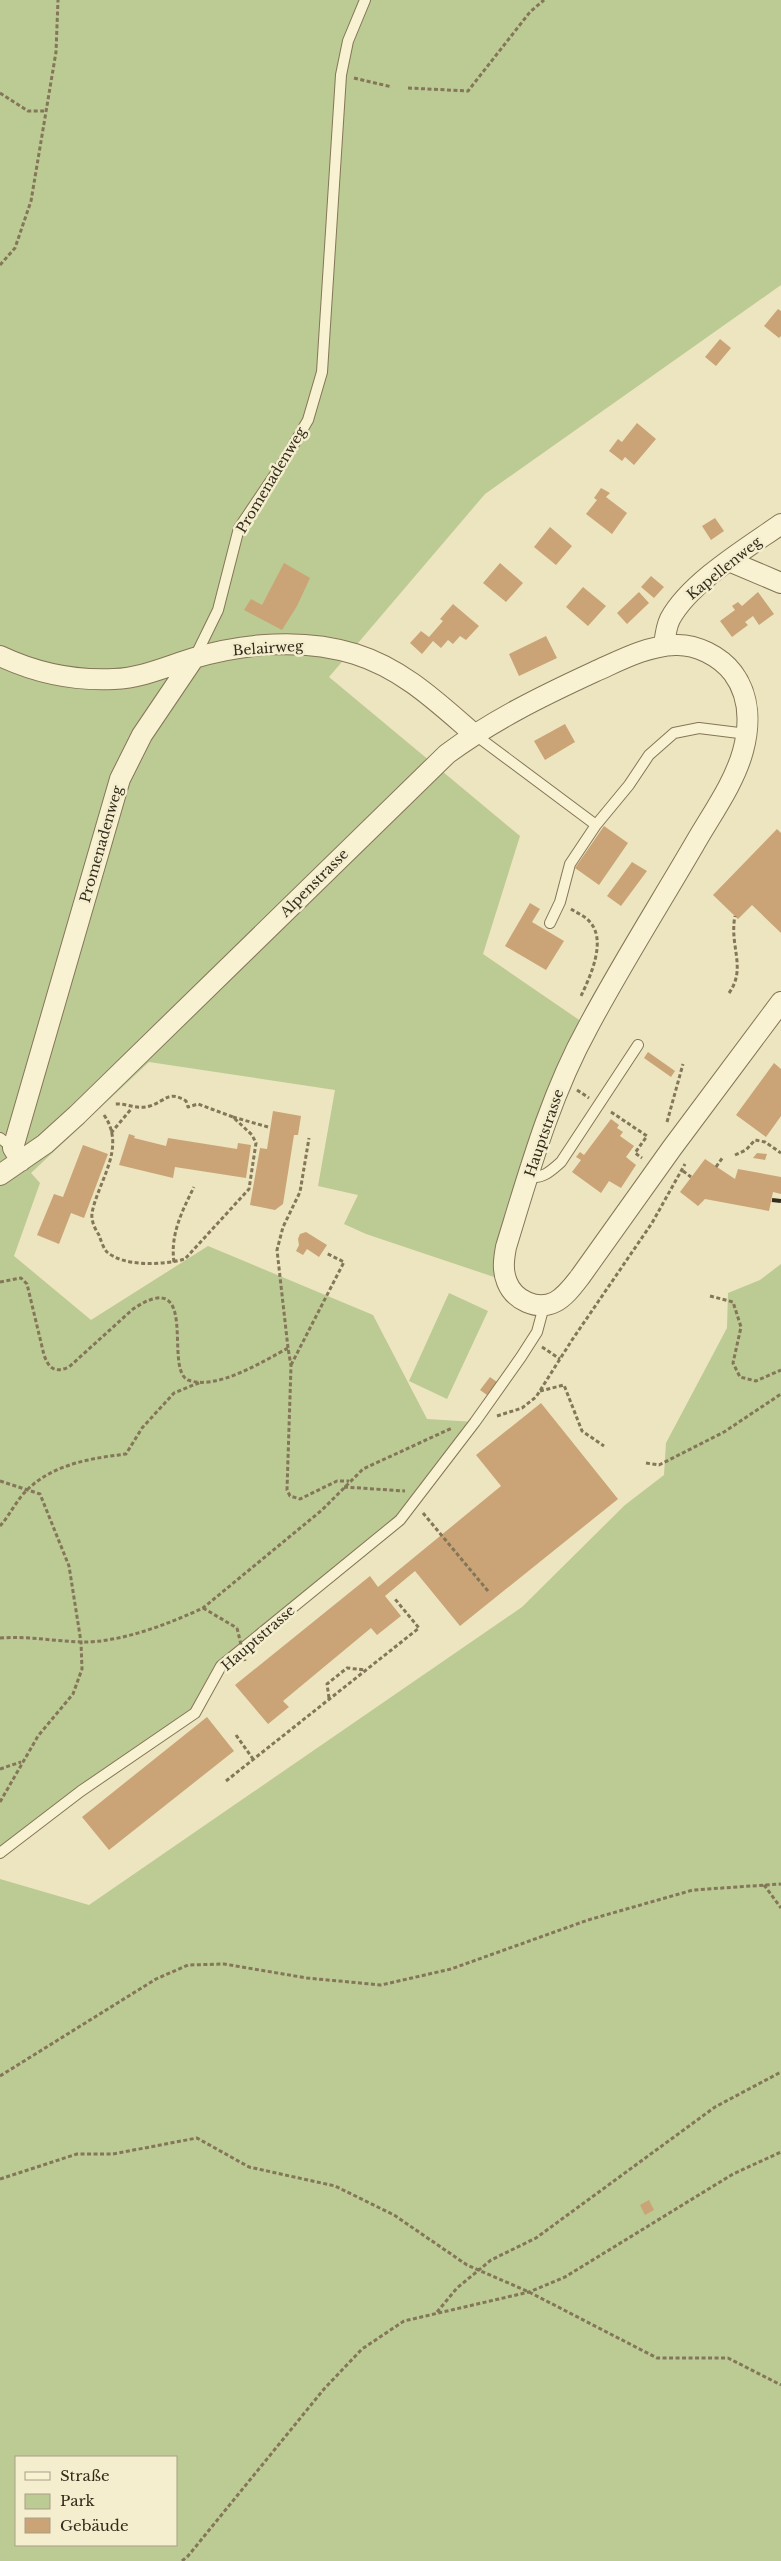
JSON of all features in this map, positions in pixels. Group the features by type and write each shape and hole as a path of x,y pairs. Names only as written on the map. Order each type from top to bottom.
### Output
{"street":[{"name":"Kapellenweg","path":"664,646 669,621 678,607 729,561 781,524"},
{"path":"729,561 781,582"},
{"name":"Belairweg","path":"0,656 26,668 72,678 115,679 159,671 194,658 232,649 294,644 321,646 356,654 391,669 418,685 474,734"},
{"name":"Hauptstrasse","path":"544,1306 523,1301 513,1292 506,1281 503,1265 506,1247 553,1102 574,1055 724,793 737,768 747,734 746,700 737,679 727,666 695,648 664,646"},
{"name":"Alpenstrasse","path":"0,1175 11,1149 46,1144 447,754 474,734 533,700 646,650 664,646"},
{"name":"Promenadenweg","path":"11,1149 120,779 142,735 194,658"},
{"path":"159,671 173,690"},
{"path":"544,1306 556,1302 580,1277 679,1154 781,1002"}],"lane":[{"name":"Promenadenweg","path":"194,658 218,610 239,528 284,461 308,420 322,372 341,76 348,41 365,0"},
{"path":"550,923 560,902 570,864 596,825 629,784 649,755 674,733 700,728 747,734"},
{"path":"474,734 596,825"},
{"path":"528,1177 538,1178 549,1173 561,1162 638,1045"},
{"name":"Hauptstrasse","path":"0,1853 81,1791 195,1713 221,1666 400,1520 413,1499 475,1422 537,1332 544,1306"}],"path":[{"path":"0,265 15,248 31,201 44,111 56,52 58,0"},
{"path":"408,88 468,91 530,12 544,0"},
{"path":"341,76 392,87"},
{"path":"0,93 28,111 44,111"},
{"path":"560,902 589,921 596,933 595,959 579,1001"},
{"path":"730,993 739,975 734,949 735,916"},
{"path":"683,1064 662,1135 664,1142 679,1154 683,1170 691,1177"},
{"path":"110,1107 117,1103 132,1108 150,1106 170,1096 177,1095 186,1100 188,1107 198,1104 268,1127"},
{"path":"111,1133 132,1108"},
{"path":"101,1110 111,1133 112,1157 92,1214 94,1225 106,1251 125,1262 174,1262 185,1259 250,1189 256,1143 252,1135 233,1117"},
{"path":"609,1111 648,1136 638,1150"},
{"path":"309,1138 300,1192 283,1227 276,1250 291,1366 288,1490 290,1496 300,1500 337,1481 349,1481"},
{"path":"735,1155 746,1150 755,1140 764,1142 781,1153"},
{"path":"716,1167 723,1157"},
{"path":"489,1419 522,1408 540,1391 652,1224 683,1170"},
{"path":"174,1262 172,1248 180,1215 194,1187"},
{"path":"291,1366 344,1262 326,1253"},
{"path":"0,1282 20,1278 27,1284 48,1365 53,1370 60,1371 69,1367 137,1306 156,1299 167,1300 172,1306 176,1320 179,1368 183,1376 189,1380 202,1382"},
{"path":"710,1296 733,1302 741,1327 733,1363 740,1377 756,1381 781,1370"},
{"path":"542,1346 560,1359"},
{"path":"0,1526 28,1489 55,1471 88,1459 126,1454 142,1428 174,1393 202,1382 243,1372 288,1348"},
{"path":"540,1391 564,1386 582,1431 604,1446"},
{"path":"646,1463 659,1465 724,1432 781,1394"},
{"path":"0,1638 27,1636 81,1642 121,1637 203,1608 322,1510 363,1468 450,1429 475,1422"},
{"path":"0,1481 40,1494 68,1566 81,1642 82,1669 73,1694 38,1736 0,1802"},
{"path":"344,1487 404,1490 488,1592"},
{"path":"226,1781 419,1628 395,1599"},
{"path":"203,1608 237,1628 245,1661"},
{"path":"329,1699 327,1684 341,1671 347,1668 366,1670"},
{"path":"236,1735 253,1759"},
{"path":"0,1769 22,1761"},
{"path":"764,1884 781,1908"},
{"path":"0,2076 156,1979 188,1965 224,1964 307,1978 381,1985 451,1969 588,1920 693,1890 781,1884"},
{"path":"437,2313 457,2288 491,2260 536,2238 715,2107 781,2072"},
{"path":"0,2179 77,2154 113,2154 197,2138 249,2167 335,2186 394,2215 467,2265 529,2292 657,2358 728,2358 781,2385"},
{"path":"182,2561 324,2389 362,2350 404,2321 529,2292 566,2277 733,2174 781,2152"}],"green space":[{"path":"0,0 781,0 781,285 485,494 329,677 520,836 483,954 588,1026 553,1102 506,1281 366,1234 344,1224 358,1195 318,1186 335,1090 149,1062 31,1173 40,1183 14,1256 91,1320 208,1246 373,1315 427,1419 475,1422 415,1503 221,1666 195,1713 0,1853"},
{"path":"781,1264 781,2561 0,2561 0,1879 89,1905 522,1607 625,1505 664,1475 666,1443 727,1328 728,1293 760,1280"},
{"path":"449,1293 488,1311 447,1399 409,1381"}],"building":[{"path":"778,309 781,311 781,336 779,338 764,326"},
{"path":"720,339 731,348 716,366 705,357"},
{"path":"637,423 656,439 634,465 625,457 622,461 609,451 618,439 622,442"},
{"path":"601,488 610,493 606,497 627,513 612,534 586,514 597,500 594,498"},
{"path":"715,518 724,531 711,540 702,526"},
{"path":"550,527 572,546 556,565 534,547"},
{"path":"284,563 310,578 297,606 282,630 244,610 251,599 262,605"},
{"path":"500,563 523,583 506,602 483,583"},
{"path":"651,576 664,587 654,598 641,587"},
{"path":"583,587 606,606 588,626 566,607"},
{"path":"639,592 649,603 627,624 617,613"},
{"path":"758,592 774,614 759,625 753,616 745,622 748,625 732,637 720,621 735,610 732,606 738,602 742,606"},
{"path":"453,604 479,626 466,640 460,636 453,644 448,640 441,648 433,641 422,654 410,643 421,631 429,637 443,621 440,619"},
{"path":"546,636 557,658 519,676 509,654"},
{"path":"565,724 575,742 545,760 534,741"},
{"path":"604,826 628,843 599,885 575,868"},
{"path":"777,829 781,833 781,933 752,905 738,919 713,895"},
{"path":"632,862 647,871 621,906 607,896"},
{"path":"530,903 540,909 532,922 564,941 546,970 505,946"},
{"path":"648,1052 675,1071 671,1077 644,1058"},
{"path":"774,1063 781,1069 781,1116 766,1137 736,1115"},
{"path":"273,1111 301,1116 298,1135 294,1135 283,1204 275,1210 250,1205 260,1148 267,1149"},
{"path":"611,1119 619,1125 617,1128 623,1132 620,1136 634,1146 626,1157 636,1165 621,1188 609,1181 601,1193 572,1172 581,1160 576,1157 580,1152 584,1155"},
{"path":"129,1134 135,1136 134,1138 166,1146 168,1138 237,1149 238,1143 251,1145 246,1178 175,1167 173,1178 119,1165"},
{"path":"83,1145 108,1154 84,1218 71,1213 59,1244 37,1235 54,1194 63,1197"},
{"path":"757,1153 767,1154 765,1160 753,1158"},
{"path":"705,1159 735,1179 738,1169 781,1177 781,1194 773,1192 769,1211 705,1199 698,1206 680,1192"},
{"path":"306,1232 327,1245 319,1257 307,1249 303,1255 296,1251 299,1245 298,1239 300,1234"},
{"path":"490,1377 497,1382 487,1395 480,1390"},
{"path":"541,1403 618,1499 460,1626 415,1571 385,1596 401,1616 377,1635 371,1628 283,1701 289,1707 268,1724 235,1685 370,1576 378,1587 501,1486 476,1455"},
{"path":"207,1717 234,1751 109,1850 82,1817"},
{"path":"649,2200 654,2210 645,2215 640,2205"}],"railway":[{"path":"772,1200 781,1201"}]}
